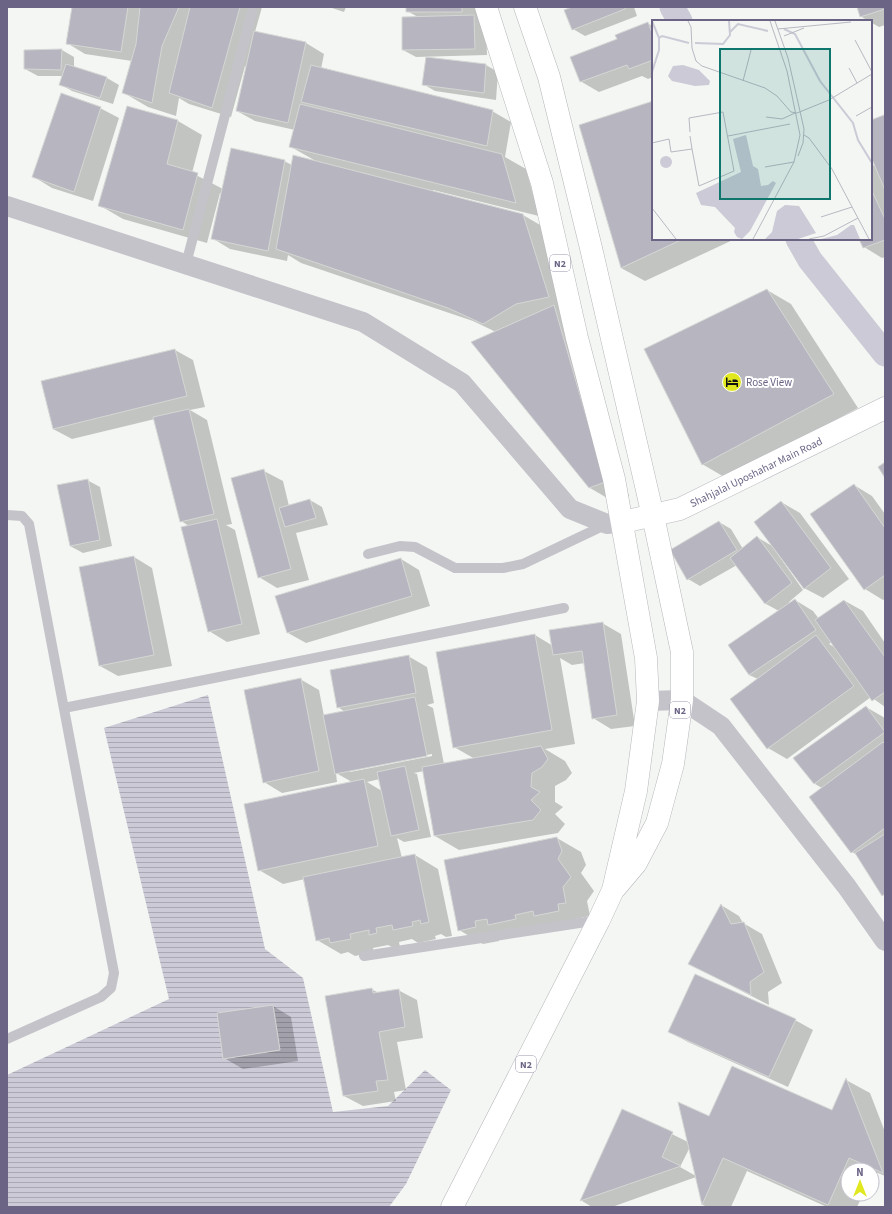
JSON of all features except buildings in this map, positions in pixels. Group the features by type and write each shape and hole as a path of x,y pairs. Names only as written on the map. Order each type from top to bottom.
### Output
{"main road":[{"name":"N2","path":"452,1207 613,890 636,791 648,701 646,658 615,523 614,479 577,338 542,183 486,7"},
{"name":"N2","path":"525,7 550,85 591,248 653,516 682,652 682,700 673,764 657,823 636,863 613,890"},
{"name":"Shahjalal Uposhahar Main Road","path":"615,523 680,509 881,410"}],"street":[{"path":"7,206 363,322 462,383 570,509 615,523"},
{"path":"648,701 682,700 721,726 847,887 885,941"}],"lane":[{"path":"186,264 252,12"},
{"path":"7,515 22,516 29,524 114,973 111,988 101,997 7,1039"},
{"path":"368,554 400,546 415,547 455,568 503,568 523,564 615,523"},
{"path":"64,708 564,608"},
{"path":"364,956 599,920"}],"shaded area":[{"path":"208,695 265,949 303,978 333,1112 388,1106 425,1070 451,1090 406,1184 389,1207 7,1207 7,1075 169,999 104,728"}],"waterway":[{"path":"672,7 679,20"},
{"path":"799,240 810,260 885,354"}],"place":[{"name":"Rose View","path":"732,382"}]}
